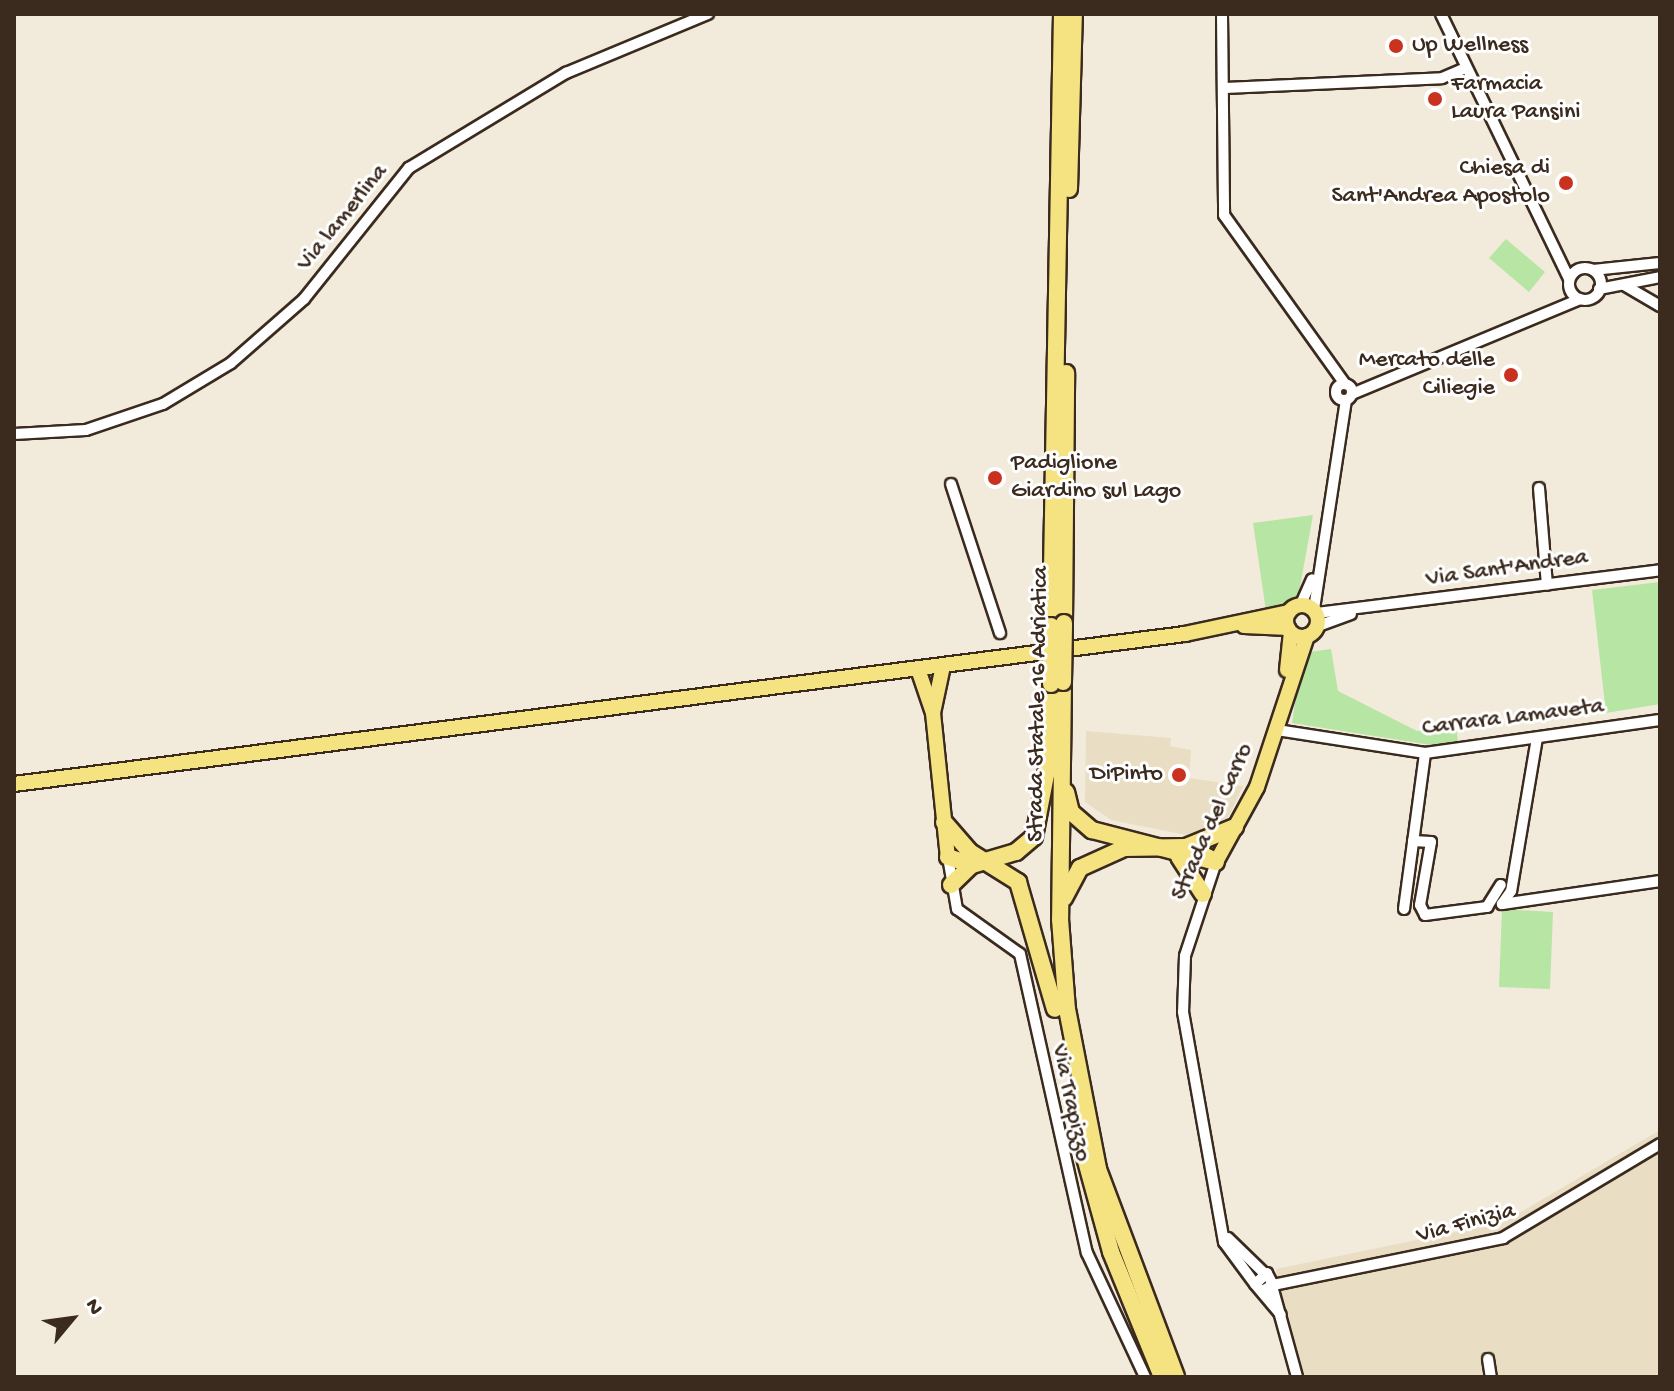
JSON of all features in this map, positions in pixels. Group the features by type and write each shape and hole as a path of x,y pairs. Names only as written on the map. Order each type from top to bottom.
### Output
{"highway":[{"name":"Strada Statale 16 Adriatica","path":"1058,625 1062,14"},
{"name":"Strada Statale 16 Adriatica","path":"1074,14 1055,750 1055,1009 1087,1173 1162,1377"},
{"name":"Strada Statale 16 Adriatica","path":"1055,750 1060,919 1067,1009 1098,1169 1176,1377"},
{"path":"1055,750 1066,798 1080,823 1216,862"},
{"path":"948,857 975,859 1016,852 1034,837 1055,750"},
{"path":"944,822 975,859 1024,893 1055,1009"},
{"path":"1183,852 1235,827"},
{"path":"1060,919 1066,885 1080,868 1124,848 1154,846"},
{"path":"1183,852 1203,894"},
{"path":"951,885 975,859"}],"main road":[{"name":"Via Sant'Andrea","path":"14,784 1307,617"},
{"name":"Via Sant'Andrea","path":"1239,625 1261,630 1289,630 1307,617"},
{"path":"1289,630 1307,617"},
{"name":"Strada del Carro","path":"1216,862 1235,827 1277,730 1288,679 1307,617"},
{"path":"1261,630 1286,658"},
{"name":"Strada del Carro","path":"1288,679 1286,658 1289,630"},
{"path":"933,713 943,666"},
{"path":"918,669 933,713 948,857"}],"street":[{"name":"Via lamerlina","path":"14,434 86,430 163,404 231,363 304,299 409,168 566,73 708,14"},
{"path":"1222,14 1224,215 1328,362 1344,391 1369,385 1599,289 1660,277"},
{"path":"1441,14 1569,283 1580,299"},
{"path":"1225,88 1442,78 1466,68"},
{"path":"1550,239 1579,269 1660,263"},
{"path":"1549,312 1579,269"},
{"path":"1593,270 1599,289"},
{"path":"1622,285 1660,306"},
{"name":"Strada del Carro","path":"1307,617 1344,391"},
{"path":"951,484 1000,633"},
{"path":"1539,488 1547,585"},
{"name":"Via Sant'Andrea","path":"1307,617 1660,570"},
{"name":"Strada del Carro","path":"1307,617 1315,588 1314,573"},
{"path":"1315,588 1335,611"},
{"name":"Via Sant'Andrea","path":"1307,617 1335,611 1360,611"},
{"name":"Carrara Lamaveta","path":"1277,730 1425,753 1660,720"},
{"path":"1537,738 1511,891 1502,904 1660,881"},
{"path":"1404,909 1425,753"},
{"path":"1413,841 1431,842 1420,905 1425,915 1487,907 1501,885"},
{"name":"Via Trapizzo","path":"948,857 957,909 1020,954 1083,1240 1145,1377"},
{"name":"Strada del Carro","path":"1216,862 1185,956 1183,1012 1220,1221 1240,1256 1266,1282 1284,1320 1297,1377"},
{"name":"Via Finizia","path":"1266,1282 1308,1278 1503,1238 1660,1144"},
{"path":"1488,1359 1491,1377"}],"shaded area":[{"path":"1086,731 1171,738 1170,746 1191,750 1189,778 1243,786 1225,824 1186,835 1111,820 1085,802"},
{"path":"1660,1130 1660,1377 1296,1377 1276,1269 1504,1222"}],"green space":[{"path":"1506,239 1545,272 1529,292 1489,258"},
{"path":"1313,515 1298,598 1266,611 1253,523"},
{"path":"1660,582 1660,704 1606,713 1592,590"},
{"path":"1331,649 1338,691 1417,731 1456,723 1458,742 1431,745 1292,723 1302,653"},
{"path":"1502,909 1553,912 1550,989 1499,987"}],"place":[{"name":"Up Wellness","path":"1396,46"},
{"name":"Farmacia Laura Pansini","path":"1435,99"},
{"name":"Chiesa di Sant'Andrea Apostolo","path":"1566,183"},
{"name":"Mercato delle Ciliegie","path":"1511,375"},
{"name":"Padiglione Giardino sul Lago","path":"995,478"},
{"name":"DiPinto","path":"1179,775"}]}
